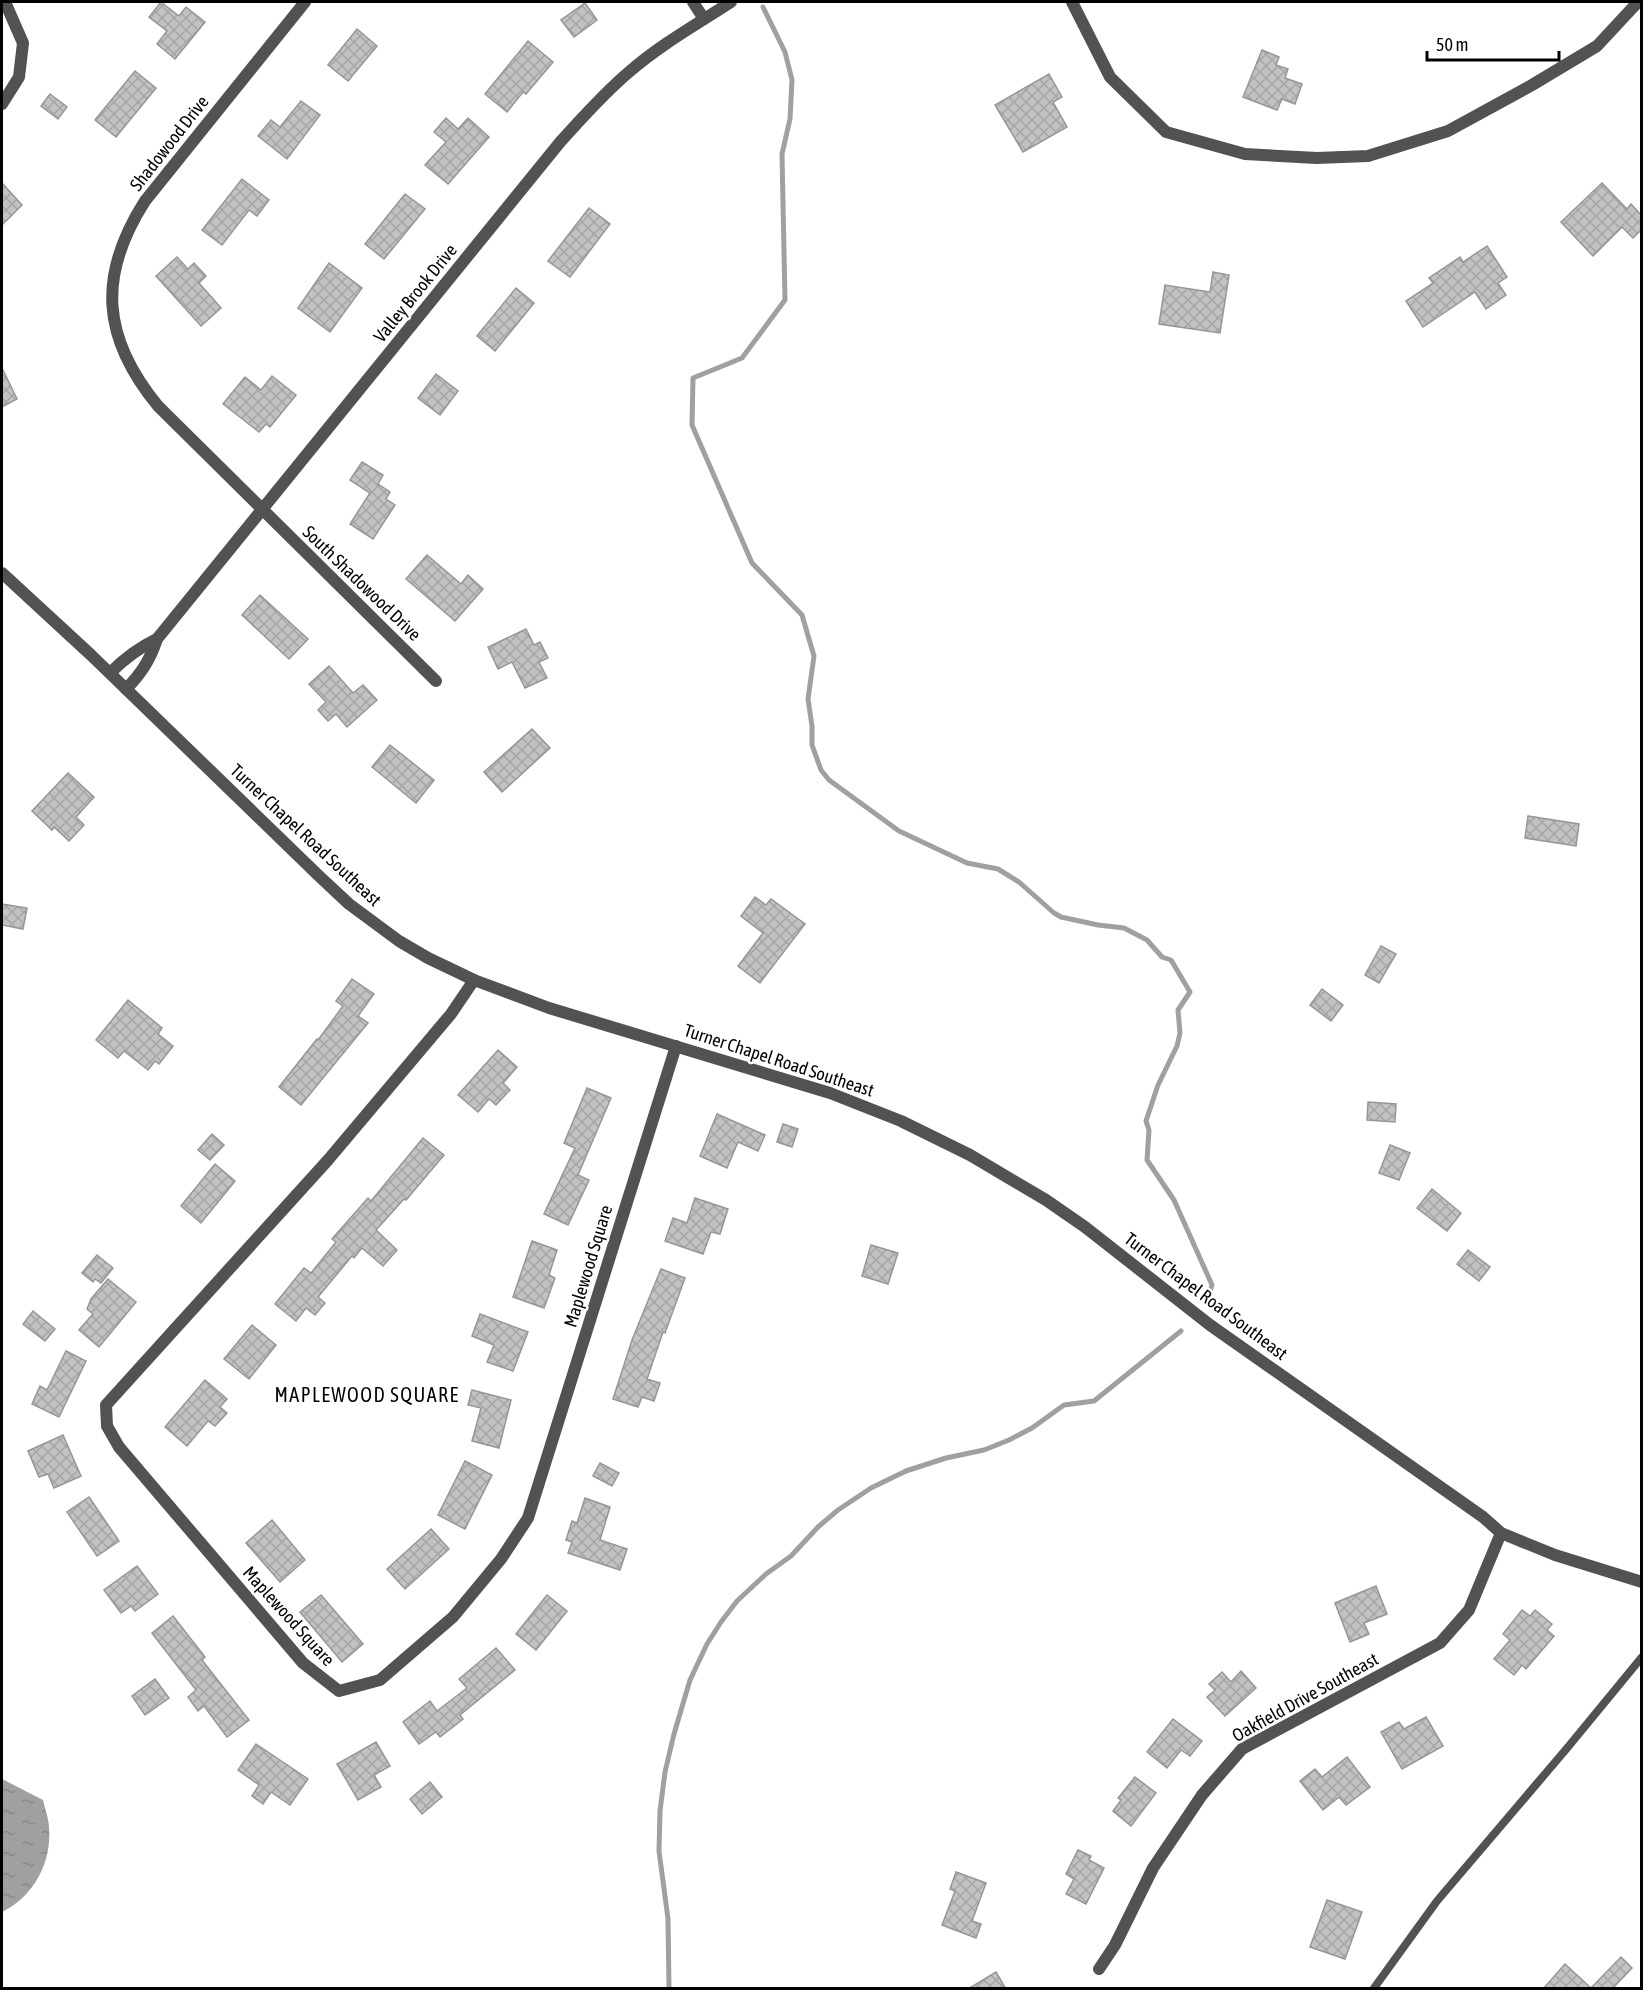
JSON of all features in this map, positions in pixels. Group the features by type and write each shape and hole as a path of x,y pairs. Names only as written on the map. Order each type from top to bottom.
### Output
{"street":[{"path":"2,104 18,77 22,43 5,2"},
{"name":"Shadowood Drive","path":"262,511 175,424 143,388 131,370 115,328 112,284 124,239 145,201 305,2"},
{"path":"693,2 704,19"},
{"name":"Valley Brook Drive","path":"126,689 141,674 151,657 157,639 561,141 594,104 631,70 731,2"},
{"path":"1072,2 1110,77 1166,132 1245,154 1317,158 1368,156 1448,131 1597,46 1638,2"},
{"name":"South Shadowood Drive","path":"262,511 436,681"},
{"name":"Turner Chapel Road Southeast","path":"2,573 34,601 349,904 399,941 450,970 557,1011 830,1093 936,1137 1008,1177 1085,1227 1210,1325 1483,1516 1501,1533 1555,1555 1641,1582"},
{"name":"Valley Brook Drive","path":"110,674 124,658 157,639"},
{"name":"Maplewood Square","path":"474,980 451,1014 328,1160 106,1405 107,1426 119,1447 303,1663 339,1691 380,1680 453,1617 501,1558 528,1518 676,1046"},
{"name":"Oakfield Drive Southeast","path":"1099,1969 1115,1945 1153,1868 1202,1795 1242,1749 1440,1643 1469,1610 1501,1533"}],"lane":[{"path":"1374,1989 1437,1901 1641,1657"}],"water":[{"path":"2,1779 43,1800 48,1821 49,1841 44,1866 38,1878 23,1897 2,1912"}],"building":[{"path":"161,2 179,16 186,7 205,22 175,59 157,44 167,31 149,17"},
{"path":"585,3 597,20 574,37 561,20"},
{"path":"357,29 377,46 348,81 328,65"},
{"path":"528,41 553,62 507,112 485,94"},
{"path":"1262,50 1279,57 1276,65 1288,69 1285,78 1302,84 1295,104 1282,99 1277,110 1243,97"},
{"path":"135,71 156,88 116,137 95,120"},
{"path":"1049,74 1062,97 1053,102 1067,127 1023,152 995,105"},
{"path":"50,94 67,107 58,119 41,106"},
{"path":"301,101 320,115 287,159 258,136 271,120 280,127"},
{"path":"446,118 458,129 468,118 489,137 448,184 425,165 446,142 434,132"},
{"path":"242,179 269,200 257,216 249,210 222,245 202,230"},
{"path":"2,183 22,205 2,225"},
{"path":"1602,183 1627,209 1631,204 1641,215 1641,230 1633,238 1622,227 1593,256 1561,222"},
{"path":"405,194 425,209 384,259 365,244"},
{"path":"589,208 610,224 570,277 548,261"},
{"path":"1487,246 1507,277 1498,283 1506,295 1486,309 1475,292 1423,327 1406,301 1433,283 1429,278 1460,257 1463,262"},
{"path":"177,257 188,269 194,263 206,276 199,283 221,308 201,326 156,276"},
{"path":"329,263 362,288 330,332 298,308"},
{"path":"1213,272 1229,275 1220,333 1159,324 1165,285 1210,292"},
{"path":"516,288 534,303 495,351 477,336"},
{"path":"2,368 17,399 2,407"},
{"path":"436,374 458,391 440,415 418,398"},
{"path":"272,376 296,395 270,427 266,424 259,432 223,404 245,377 261,390"},
{"path":"362,462 383,475 378,484 390,492 386,499 395,505 373,539 350,524 370,493 350,480"},
{"path":"427,555 461,584 468,575 483,589 455,621 406,579"},
{"path":"260,595 308,639 289,659 242,615"},
{"path":"526,629 534,645 540,642 548,658 539,662 547,678 525,688 512,662 498,669 488,647"},
{"path":"329,666 353,693 363,685 377,700 347,727 336,714 328,721 318,710 326,702 309,684"},
{"path":"532,729 550,748 502,792 484,772"},
{"path":"390,745 434,780 416,803 372,767"},
{"path":"68,773 94,797 76,817 84,825 69,841 54,827 52,830 32,811"},
{"path":"1528,816 1579,824 1576,846 1525,838"},
{"path":"755,897 766,905 771,899 805,924 760,983 738,966 763,933 741,916"},
{"path":"2,904 27,908 23,929 2,925"},
{"path":"1381,946 1396,954 1379,983 1365,975"},
{"path":"352,979 374,994 358,1016 368,1023 301,1105 279,1087 343,1006 336,1001"},
{"path":"1322,989 1343,1005 1331,1021 1310,1005"},
{"path":"128,1000 162,1028 158,1034 173,1046 159,1064 155,1061 148,1070 124,1051 118,1058 96,1040"},
{"path":"498,1050 517,1067 503,1083 510,1090 496,1105 489,1099 478,1112 458,1095"},
{"path":"587,1088 611,1098 578,1175 589,1180 568,1225 544,1214 575,1148 564,1143"},
{"path":"1368,1102 1396,1104 1395,1122 1367,1120"},
{"path":"717,1114 765,1135 758,1151 738,1142 727,1168 700,1156"},
{"path":"783,1124 798,1129 792,1147 777,1142"},
{"path":"212,1134 224,1145 210,1160 198,1150"},
{"path":"423,1138 444,1155 406,1200 404,1199 376,1230 397,1250 383,1266 362,1248 354,1258 352,1256 318,1297 325,1303 315,1315 306,1308 296,1321 275,1304 304,1268 311,1273 336,1242 332,1239 368,1198 371,1201"},
{"path":"1390,1145 1410,1153 1399,1180 1379,1173"},
{"path":"215,1164 235,1181 201,1223 181,1206"},
{"path":"1432,1189 1461,1213 1447,1231 1417,1208"},
{"path":"695,1198 728,1209 720,1234 711,1232 703,1254 665,1241 673,1218 687,1223"},
{"path":"532,1241 557,1250 549,1275 555,1278 544,1308 513,1297"},
{"path":"871,1245 898,1253 888,1284 862,1276"},
{"path":"1468,1250 1490,1267 1479,1281 1457,1264"},
{"path":"97,1255 113,1268 101,1283 95,1279 93,1282 82,1273"},
{"path":"661,1269 685,1278 647,1379 660,1383 654,1401 642,1397 638,1407 613,1399 632,1340"},
{"path":"108,1279 136,1302 99,1347 79,1330 93,1314 87,1309 91,1299"},
{"path":"33,1311 55,1329 45,1341 23,1324"},
{"path":"480,1314 528,1332 513,1371 487,1362 494,1345 472,1336"},
{"path":"252,1325 276,1345 249,1379 224,1359"},
{"path":"66,1351 86,1361 59,1417 32,1404 40,1386 47,1390"},
{"path":"205,1380 227,1399 220,1407 227,1413 215,1426 208,1421 187,1446 165,1427"},
{"path":"472,1390 511,1400 499,1448 472,1441 481,1408 468,1405"},
{"path":"63,1435 81,1476 54,1488 48,1474 39,1477 28,1451"},
{"path":"465,1461 492,1475 465,1529 438,1515"},
{"path":"600,1463 619,1473 612,1486 593,1476"},
{"path":"89,1497 119,1541 97,1556 67,1512"},
{"path":"585,1498 610,1507 600,1540 627,1549 620,1570 568,1553 572,1542 566,1540 572,1521 577,1523"},
{"path":"272,1520 305,1560 280,1582 246,1543"},
{"path":"431,1529 449,1549 405,1589 387,1569"},
{"path":"137,1566 158,1594 135,1611 131,1606 121,1613 104,1590"},
{"path":"1376,1586 1387,1614 1364,1623 1369,1634 1350,1642 1335,1603"},
{"path":"321,1595 363,1644 342,1662 300,1612"},
{"path":"547,1595 567,1611 536,1650 516,1634"},
{"path":"1522,1610 1530,1616 1535,1610 1552,1624 1547,1630 1554,1636 1526,1669 1522,1665 1514,1675 1494,1659 1510,1640 1503,1634"},
{"path":"173,1616 205,1657 202,1660 249,1720 227,1737 204,1706 198,1711 188,1697 196,1690 152,1633"},
{"path":"496,1648 515,1670 460,1715 463,1719 440,1737 436,1732 419,1744 403,1722 430,1701 437,1711 467,1688 459,1679"},
{"path":"1241,1671 1256,1688 1225,1716 1207,1697 1215,1690 1209,1684 1222,1672 1231,1682"},
{"path":"155,1679 169,1698 145,1715 132,1696"},
{"path":"1426,1717 1443,1746 1402,1769 1381,1732 1399,1722 1404,1729"},
{"path":"1173,1719 1202,1741 1190,1756 1181,1750 1167,1768 1147,1752"},
{"path":"376,1742 390,1766 374,1775 381,1787 358,1800 337,1764"},
{"path":"256,1744 308,1779 290,1805 271,1792 263,1804 252,1796 259,1785 238,1770"},
{"path":"1347,1757 1370,1787 1346,1805 1339,1797 1323,1810 1300,1781 1315,1769 1322,1777"},
{"path":"1135,1777 1156,1793 1131,1826 1113,1811 1121,1800 1118,1798"},
{"path":"430,1782 442,1797 422,1814 410,1799"},
{"path":"1078,1850 1091,1856 1089,1860 1104,1868 1086,1904 1066,1894 1074,1879 1066,1874"},
{"path":"956,1872 986,1883 972,1921 981,1924 976,1938 942,1925 955,1891 950,1889"},
{"path":"1327,1900 1362,1912 1345,1959 1310,1947"},
{"path":"1621,1957 1632,1968 1612,1989 1543,1989 1565,1964 1591,1988"},
{"path":"996,1972 1006,1989 968,1989"}],"waterway":[{"path":"763,7 785,52 792,80 790,119 782,154 785,300 742,358 693,378 692,425 752,563 802,615 814,656 808,699 812,745 821,770 829,780 899,831 967,863 998,869 1019,882 1061,917 1124,928 1147,940 1162,957 1171,960 1190,992 1178,1010 1180,1033 1177,1046 1158,1085 1146,1121 1149,1130 1147,1160 1174,1200 1212,1285 1209,1295"},
{"path":"669,1988 668,1919 659,1851 660,1811 665,1772 690,1680 707,1644 737,1601 766,1574 791,1556 818,1527 838,1510 871,1488 906,1471 946,1458 984,1450 1009,1440 1032,1428 1064,1405 1094,1401 1181,1331"}],"district":[{"name":"MAPLEWOOD SQUARE","path":"367,1394"}]}
